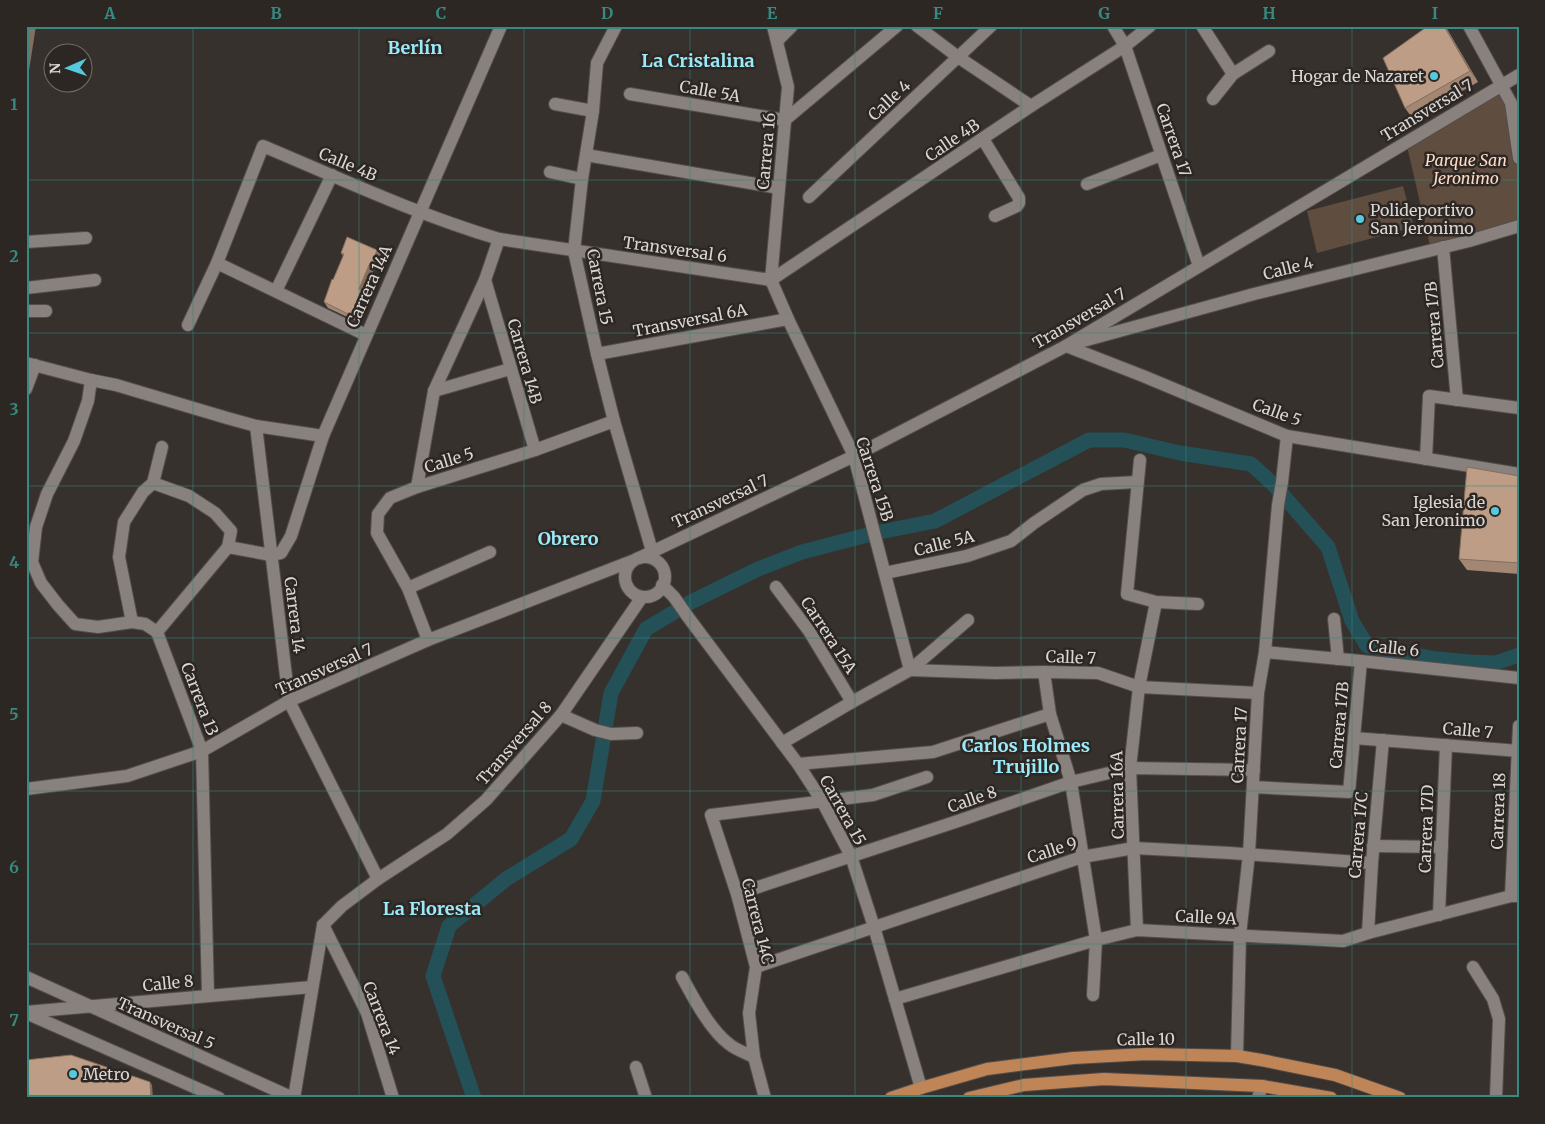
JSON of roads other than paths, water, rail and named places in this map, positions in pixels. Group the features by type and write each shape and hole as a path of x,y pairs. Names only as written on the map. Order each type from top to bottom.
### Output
{"main road":[{"name":"Calle 10","path":"891,1098 988,1069 1072,1058 1146,1054 1237,1056 1261,1060 1335,1075 1400,1098"},
{"path":"976,1097 1024,1085 1104,1079 1330,1098"}],"street":[{"name":"Carrera 14A","path":"271,555 281,553 291,536 323,436 500,26"},
{"name":"Carrera 15","path":"616,26 597,63 593,111 582,179 574,251 614,421 652,551"},
{"name":"Carrera 16","path":"771,280 788,87 774,26"},
{"path":"777,41 792,26"},
{"path":"785,120 897,26"},
{"path":"917,26 958,57 1031,106"},
{"name":"Calle 4","path":"809,197 991,26"},
{"name":"Carrera 17","path":"1113,26 1125,46 1199,266"},
{"name":"Calle 4B","path":"771,280 1031,106 1125,46 1150,26"},
{"path":"1202,26 1233,74"},
{"path":"1469,26 1511,103 1519,158"},
{"path":"1213,99 1233,74 1269,51"},
{"name":"Transversal 7","path":"26,789 127,776 202,750 289,701 428,640 636,560 854,456 1066,346 1519,75"},
{"name":"Calle 5A","path":"630,94 785,120"},
{"path":"555,104 593,111"},
{"path":"983,139 1019,198 1020,203 1018,206 995,216"},
{"name":"Calle 4B","path":"216,264 263,146 420,212 468,230 499,239"},
{"path":"586,155 779,188"},
{"path":"1087,184 1162,155"},
{"path":"550,172 582,179"},
{"path":"276,291 332,175"},
{"name":"Calle 4","path":"1066,346 1254,294 1519,226"},
{"path":"26,242 86,238"},
{"path":"417,487 434,391 484,280 499,239"},
{"name":"Transversal 6","path":"499,239 771,280"},
{"name":"Carrera 17B","path":"1443,247 1457,400"},
{"path":"188,324 216,264 366,335"},
{"path":"26,288 95,280"},
{"name":"Carrera 14B","path":"484,280 535,450"},
{"name":"Carrera 15B","path":"771,280 854,456 910,670"},
{"path":"26,311 46,311"},
{"name":"Transversal 6A","path":"597,354 788,319"},
{"name":"Calle 5","path":"1066,346 1144,376 1287,436 1519,474"},
{"path":"26,388 30,364 116,385 256,426 323,436"},
{"path":"434,391 510,369"},
{"path":"91,380 88,400 74,442 47,494 36,527 29,560 41,583 75,624 98,627 132,622 145,624 157,632 228,547 231,532 215,513 189,496 153,483"},
{"path":"1426,460 1429,396 1519,408"},
{"name":"Calle 5","path":"408,588 377,533 378,514 390,498 417,487 535,450 614,421"},
{"name":"Carrera 14","path":"256,426 289,701 378,879"},
{"name":"Carrera 17","path":"1237,1056 1240,935 1249,854 1258,693 1265,652 1278,505 1287,436"},
{"path":"132,622 119,556 124,522 143,492 153,483 162,447"},
{"path":"1140,460 1127,594 1156,602 1198,604"},
{"name":"Calle 5A","path":"885,573 967,556 1011,541 1083,490 1101,484 1137,482"},
{"path":"228,547 271,555"},
{"path":"428,640 408,588 490,552"},
{"path":"646,557 653,559 658,562 664,574 662,585 654,594 642,597 635,594 625,582 627,567 636,560 646,557"},
{"name":"Carrera 15","path":"662,585 674,597 798,764 822,801 851,856 896,999 921,1088"},
{"name":"Carrera 15A","path":"776,587 809,631 852,702"},
{"name":"Transversal 8","path":"323,925 342,906 378,879 447,834 486,800 561,716 642,597"},
{"name":"Carrera 16A","path":"1137,930 1130,768 1139,687 1156,602"},
{"path":"1334,619 1338,659"},
{"path":"782,743 910,670 968,620"},
{"name":"Carrera 13","path":"157,632 202,750 208,995"},
{"name":"Calle 6","path":"1265,652 1519,678"},
{"name":"Carrera 17B","path":"1253,787 1349,792 1361,661"},
{"name":"Calle 7","path":"910,670 995,673 1098,673 1139,687 1258,693"},
{"path":"1044,672 1050,714 1071,782 1096,940 1094,995"},
{"path":"798,764 933,752 1050,714"},
{"path":"561,716 595,730 611,734 637,733"},
{"name":"Carrera 18","path":"1515,896 1519,726"},
{"name":"Calle 7","path":"1354,738 1518,751"},
{"name":"Carrera 17C","path":"1368,933 1373,846 1383,740"},
{"name":"Carrera 17D","path":"1439,915 1446,745"},
{"name":"Calle 8","path":"737,894 1071,782 1130,768 1254,770"},
{"path":"822,801 873,795 926,777"},
{"name":"Carrera 14C","path":"765,1097 754,1057 749,1013 756,967 737,894 711,815 822,801"},
{"path":"1373,846 1442,847"},
{"name":"Calle 9","path":"756,967 1082,857 1134,848 1249,854 1372,864"},
{"name":"Calle 9A","path":"896,999 1096,940 1137,930 1343,941 1515,896"},
{"path":"293,1098 323,925"},
{"name":"Carrera 14","path":"323,925 367,1013 393,1098"},
{"path":"1473,967 1494,999 1499,1019 1496,1098"},
{"name":"Transversal 5","path":"26,977 293,1098"},
{"path":"682,977 700,1009 722,1038 730,1046 754,1057"},
{"name":"Calle 8","path":"26,1012 312,987"},
{"path":"26,1012 219,1098"},
{"path":"636,1067 646,1098"}],"waterway":[{"path":"474,1098 433,976 449,926 506,879 571,839 593,801 611,693 646,629 691,602 758,569 802,552 875,533 935,521 1089,440 1124,440 1180,453 1251,464 1274,485 1328,547 1352,621 1367,646 1437,659 1470,662 1495,663 1519,655"}],"place":[{"name":"Hogar de Nazaret","path":"1434,76"},
{"name":"Polideportivo San Jeronimo","path":"1360,219"},
{"name":"Iglesia de San Jeronimo","path":"1495,511"},
{"name":"Metro","path":"73,1074"}],"district":[{"name":"Berlín","path":"415,47"},
{"name":"La Cristalina","path":"698,60"},
{"name":"Obrero","path":"568,538"},
{"name":"Carlos Holmes Trujillo","path":"1026,755"},
{"name":"La Floresta","path":"432,908"}],"park label":[{"name":"Parque San Jeronimo","path":"1466,169"}]}
